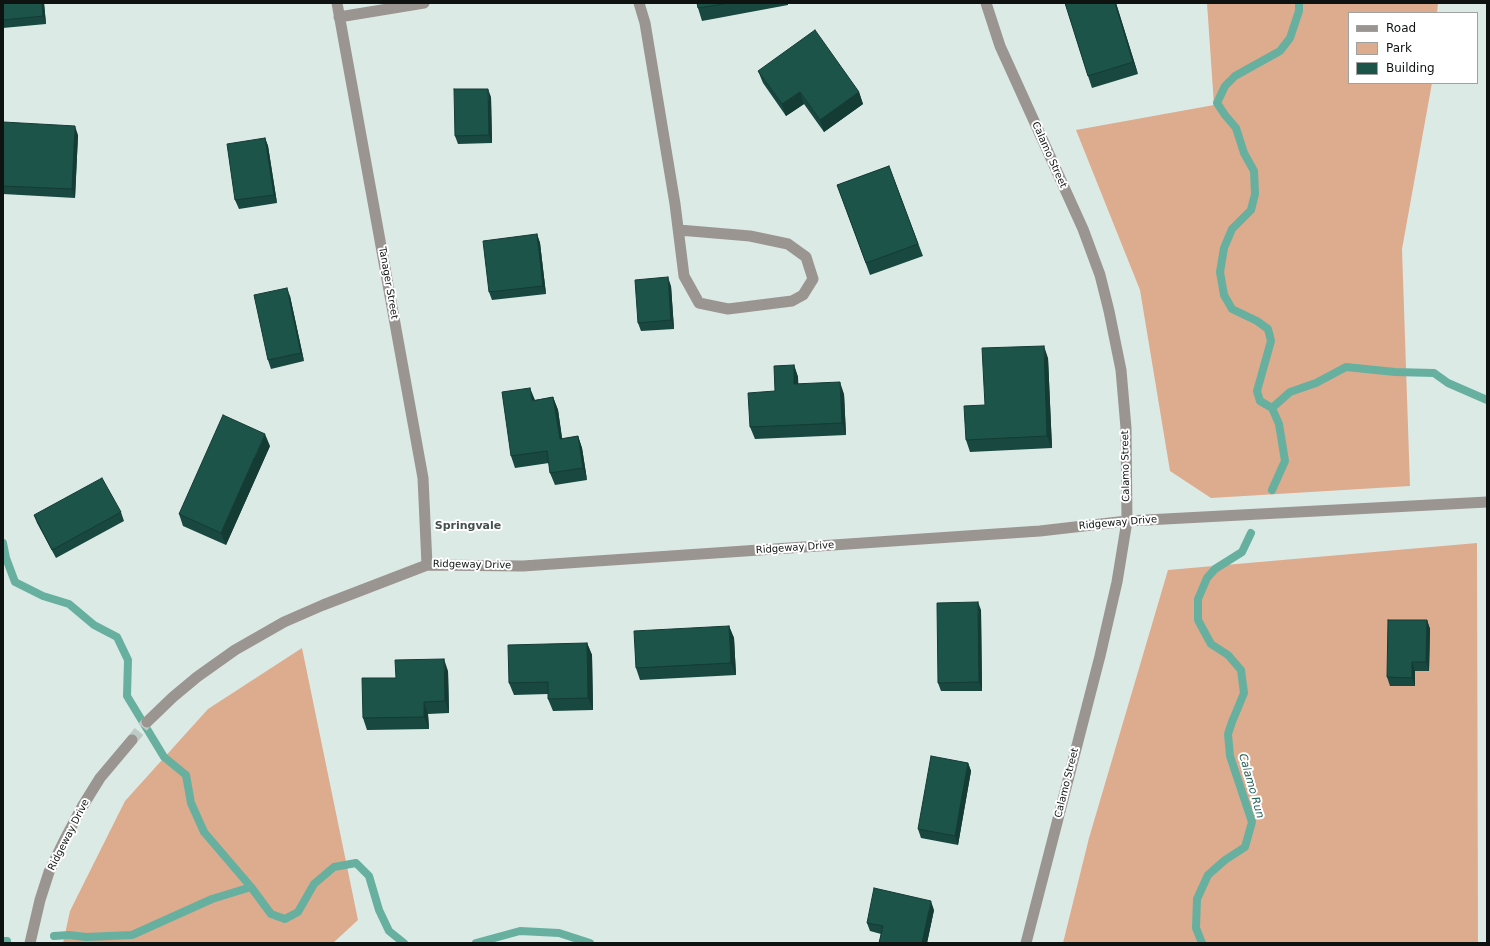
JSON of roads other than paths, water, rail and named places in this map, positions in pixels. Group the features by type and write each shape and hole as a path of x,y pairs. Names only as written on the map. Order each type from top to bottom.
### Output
{"street":[{"name":"Tanager Street","path":"337,3 423,478 427,565"},
{"path":"340,17 424,3"},
{"path":"639,3 646,30 679,230 684,276 699,303 728,309 792,301 803,295 813,279 806,257 788,244 750,236 679,230"},
{"name":"Calamo Street","path":"986,3 1000,46 1083,229 1100,275 1121,370 1126,428 1127,521 1117,582 1100,656 1026,943"},
{"name":"Ridgeway Drive","path":"147,722 197,676 235,650 284,622 323,605 427,565 523,566 1040,531 1127,521 1487,502"},
{"name":"Ridgeway Drive","path":"30,943 40,900 49,872 66,837 100,778 132,740"}],"waterway":[{"name":"Calamo Run","path":"1272,490 1285,461 1279,424 1272,408 1260,401 1257,391 1271,341 1268,329 1257,321 1232,309 1224,295 1220,272 1224,248 1232,229 1251,210 1255,194 1254,171 1244,153 1236,128 1217,103 1225,86 1235,76 1280,51 1290,38 1299,11 1299,3"},
{"path":"1272,408 1290,392 1316,383 1346,367 1395,372 1434,373 1448,383 1487,400"},
{"name":"Calamo Run","path":"1202,943 1196,928 1197,899 1208,875 1225,860 1245,847 1252,822 1230,756 1228,734 1244,693 1241,670 1228,655 1211,644 1198,620 1198,599 1207,578 1215,569 1242,552 1251,533"},
{"path":"3,543 6,558 15,582 43,596 69,604 94,625 117,637 128,660 127,696 164,757 186,775 191,803 204,832 251,887 271,914 285,919 298,912 314,884 334,867 356,863 369,876 379,910 389,931 404,943"},
{"path":"54,936 69,935 86,937 132,935 212,899 251,887"},
{"path":"476,943 520,931 559,933 590,943"}],"tunnel":[{"path":"132,740 147,722"}],"district":[{"name":"Springvale","path":"468,526"}]}
